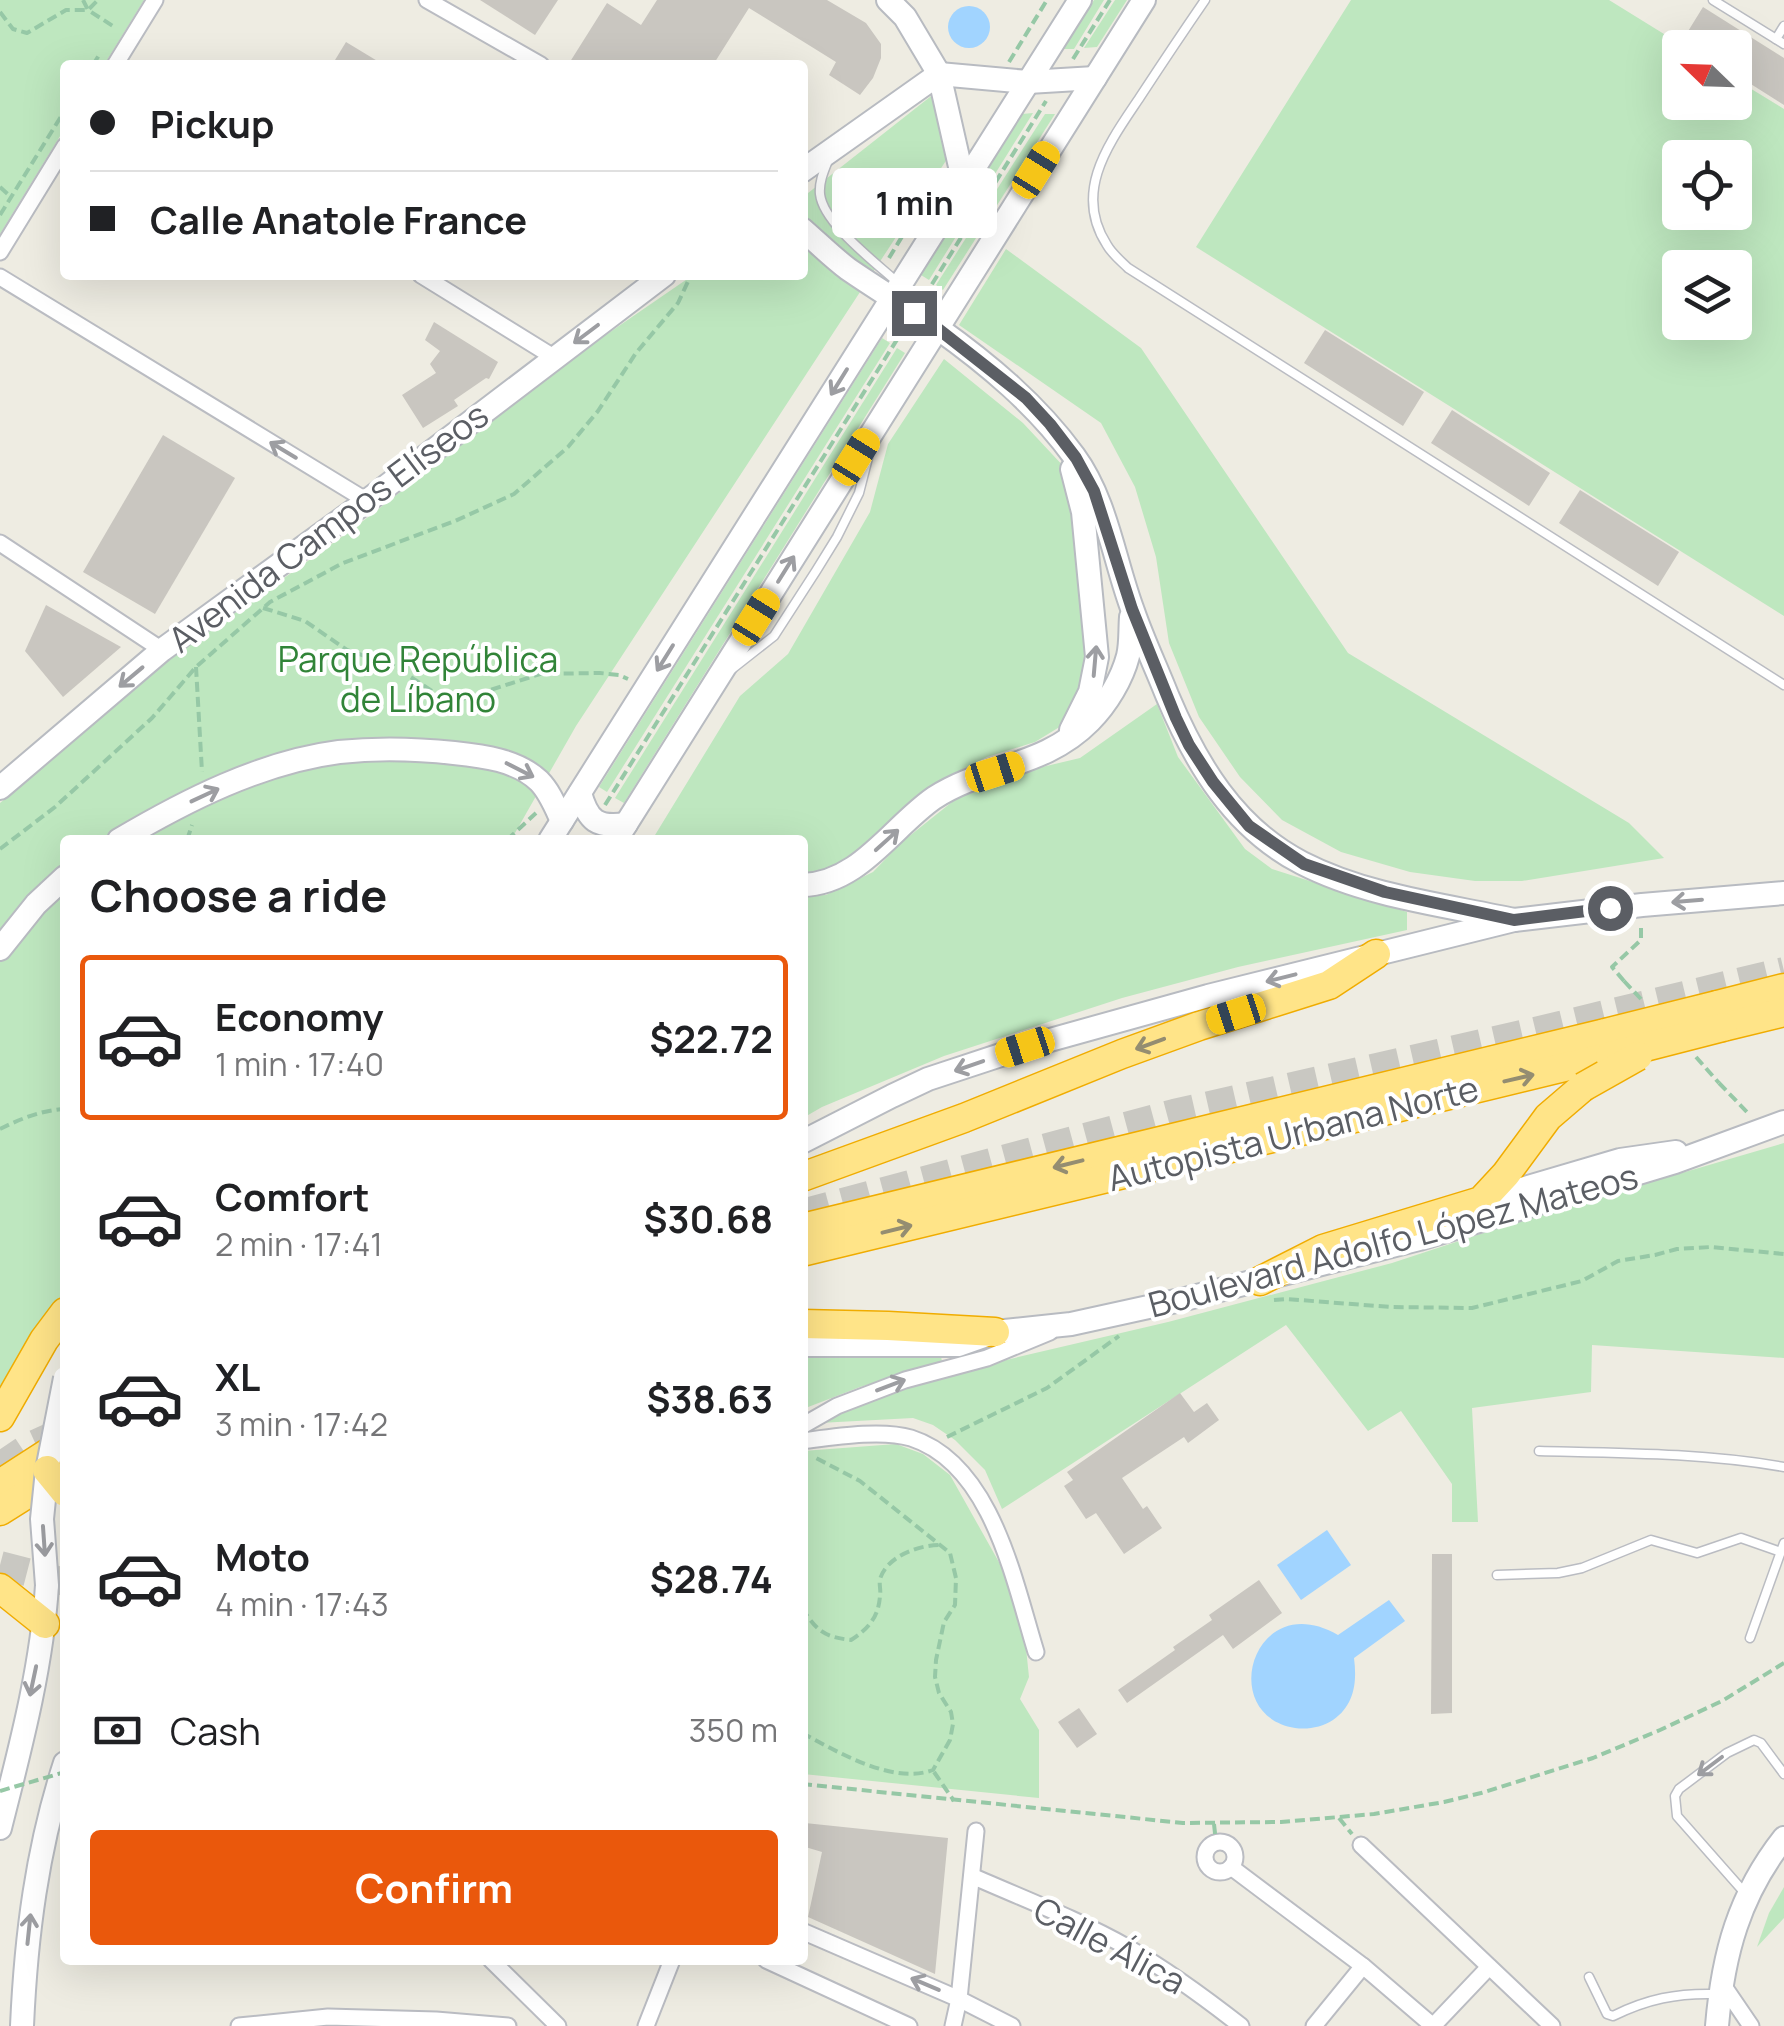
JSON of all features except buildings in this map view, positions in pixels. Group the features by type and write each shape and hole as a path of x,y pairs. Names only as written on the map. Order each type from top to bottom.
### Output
{"highway":[{"path":"809,1171 964,1118 1122,1054 1329,985 1376,954"},
{"name":"Autopista Urbana Norte","path":"808,1227 1784,988"},
{"name":"Autopista Urbana Norte","path":"808,1251 1784,1012"},
{"path":"1260,1292 1323,1249 1481,1201 1564,1100 1662,1043"},
{"path":"809,1171 864,1143 929,1120 964,1118"},
{"path":"4,1411 60,1319"},
{"path":"808,1324 995,1332"},
{"path":"0,1484 60,1431"},
{"path":"0,1511 56,1470"},
{"path":"0,1588 44,1624"}],"main road":[{"path":"888,0 905,17 939,74 964,184"},
{"path":"556,830 903,289 964,184 1028,93 1080,0"},
{"path":"580,792 585,810 594,821 609,826 621,824 716,681 1144,0"},
{"path":"808,166 939,74 999,79 1028,93 1095,78"},
{"path":"808,233 845,266 903,289 937,328 1026,398 1076,458 1094,491 1154,668 1189,745 1249,826 1304,864 1358,884 1514,920"},
{"name":"Avenida Campos Elíseos","path":"0,788 162,650 367,501 657,280"},
{"path":"1057,748 1083,710 1097,658 1082,512 1064,442"},
{"path":"808,884 854,867 916,812 951,788 1057,748 1091,720 1112,692 1128,654 1132,609"},
{"path":"128,835 204,795 305,759 339,752 411,750 470,754 525,770 552,799 556,830"},
{"path":"0,950 36,904 60,882"},
{"path":"808,1139 928,1080 1025,1047 1208,996 1514,920 1642,904 1784,893"},
{"name":"Boulevard Adolfo López Mateos","path":"808,1345 958,1344 995,1332 1071,1324 1260,1292 1419,1239 1675,1162 1784,1122"},
{"path":"1481,1201 1620,1160 1714,1148"},
{"path":"0,1828 8,1769 44,1624 47,1585 42,1519 60,1443"},
{"path":"22,2026 35,1883 46,1824 60,1779"},
{"path":"1717,2026 1720,1988 1732,1934 1747,1896 1784,1838"}],"street":[{"path":"118,60 154,0"},
{"path":"427,0 532,60"},
{"path":"0,252 60,154"},
{"path":"0,277 367,501"},
{"path":"429,280 555,358"},
{"path":"0,544 162,650"},
{"path":"808,1423 837,1406 905,1380 988,1358 1071,1324"},
{"path":"808,1446 877,1435 908,1437 950,1461 981,1496 1005,1552 1036,1652"},
{"path":"953,2026 976,1831"},
{"path":"1216,1842 1225,1843 1235,1858 1231,1867 1223,1872 1214,1871 1204,1856 1208,1848 1216,1842"},
{"path":"1361,1845 1552,2026"},
{"path":"1231,1867 1363,1966 1432,2026 1489,1967"},
{"name":"Calle Álica","path":"972,1876 1126,1946 1188,1985 1241,2026"},
{"path":"808,1935 1012,2026"},
{"path":"496,1965 558,2026"},
{"path":"646,2026 670,1965"},
{"path":"777,1965 909,2026"},
{"path":"1314,2026 1363,1966"},
{"path":"1720,1988 1752,2026"},
{"path":"238,2026 328,2016 508,2026"}],"lane":[{"path":"1205,0 1110,142 1096,173 1097,226 1108,248 1128,268 1784,686"},
{"path":"1713,0 1780,42 1784,26"},
{"path":"841,144 822,176 820,192 826,214 903,289"},
{"path":"1539,1451 1645,1453 1784,1468"},
{"path":"1497,1575 1558,1573 1582,1568 1652,1540 1697,1553 1741,1538 1782,1548 1750,1638"},
{"path":"1747,1896 1677,1816 1676,1796 1679,1789 1727,1754 1754,1740 1761,1742 1784,1774"},
{"path":"1589,1977 1607,2014 1612,2016 1634,2006 1720,1988"}],"path":[{"path":"82,0 88,10 131,39"},
{"path":"0,12 12,29 27,33 66,10 88,10 98,0"},
{"path":"999,79 1047,0"},
{"path":"1072,60 1110,0"},
{"path":"1028,93 1044,105"},
{"path":"923,298 1050,96"},
{"path":"0,215 60,118"},
{"path":"882,269 956,147"},
{"path":"0,849 56,807 152,718 196,668 270,602 343,563 455,522 514,494 568,448 678,303 689,280"},
{"path":"903,289 928,289 940,296"},
{"path":"621,824 610,797 903,330"},
{"path":"886,332 895,342 908,347"},
{"path":"263,608 305,621 347,650 394,666 450,703 540,674 619,675 646,688"},
{"path":"189,835 204,795 196,668"},
{"path":"512,835 552,799"},
{"path":"1624,981 1612,967 1641,940 1642,904"},
{"path":"1719,1083 1733,1098"},
{"path":"0,1129 60,1109"},
{"path":"1260,1292 1286,1299 1472,1308 1582,1281 1618,1261 1677,1249 1784,1254"},
{"path":"928,1446 1047,1388 1115,1338 1133,1333"},
{"path":"808,1449 860,1481 950,1553 956,1578 955,1605 944,1622 934,1676 953,1724 950,1740 933,1770 920,1773 871,1768 808,1736"},
{"path":"808,1616 821,1632 851,1640 866,1631 878,1612 880,1580 889,1566 908,1550 940,1545"},
{"path":"808,1785 1183,1824 1374,1814 1481,1793 1628,1745 1722,1700 1784,1663"},
{"path":"933,1770 954,1801"},
{"path":"0,1791 60,1773"},
{"path":"1214,1824 1216,1842"}],"green space":[{"path":"0,0 144,0 107,60 60,60 60,136 0,234"},
{"path":"1094,0 1104,0 1074,49 1063,49"},
{"path":"1115,0 1127,0 1097,47 1084,48"},
{"path":"1351,0 1609,0 1662,33 1662,120 1752,120 1752,89 1784,109 1784,616 1196,247"},
{"name":"Parque República de Líbano","path":"935,93 951,153 576,726 514,835 60,835 60,1297 2,1401 0,803 172,658 354,528 568,361 686,280 808,280 808,193"},
{"path":"1033,113 929,280 921,275 1022,114"},
{"path":"1045,114 1055,114 943,290 936,285"},
{"path":"1006,249 1141,348 1348,653 1629,823 1664,858 1522,881 1475,881 1410,872 1341,852 1282,820 1240,777 1199,717 1169,643 1156,557 1135,487 1101,423 959,325"},
{"path":"882,338 890,343 607,792 599,787"},
{"path":"897,348 905,353 624,803 615,798"},
{"path":"944,359 1023,423 1066,469 1091,548 1088,684 1066,723 1035,742 987,757 943,779 898,815 858,856 811,875 808,835 655,835 740,696 788,654 870,512 888,444"},
{"path":"1157,704 1178,757 1245,849 1272,869 1407,912 1407,930 1238,967 1122,998 944,1056 808,1115 808,896 826,895 873,872 902,842 952,802 996,778 1080,758"},
{"path":"1784,1143 1784,1358 1592,1345 1591,1392 1472,1408 1478,1522 1452,1522 1452,1484 1401,1411 1368,1431 1286,1325 1002,1509 985,1470 955,1440 933,1425 913,1418 819,1423 897,1390 1392,1263 1538,1215"},
{"path":"941,1356 942,1362 808,1407 808,1357"},
{"path":"896,1444 923,1454 950,1475 1000,1564 1024,1629 1029,1677 1020,1699 1039,1730 1039,1798 808,1775 808,1451"},
{"path":"1784,1887 1784,1918 1757,1947 1769,1913"}],"water":[{"path":"969,6 984,12 990,27 984,42 969,48 954,42 948,27 954,12"},
{"path":"1327,1530 1351,1565 1301,1600 1277,1565"},
{"path":"1389,1600 1405,1621 1354,1658 1353,1692 1340,1714 1305,1729 1270,1718 1256,1701 1251,1680 1255,1658 1266,1639 1285,1627 1309,1624 1338,1635"}],"tunnel":[{"path":"808,1211 1174,1113 1784,971"},
{"path":"0,1466 60,1432"},
{"path":"0,1565 60,1581"}],"route":[{"path":"914,313 1026,398 1076,458 1094,491 1132,609 1176,718 1213,782 1249,826 1304,864 1385,892 1514,920 1610,908"}]}
